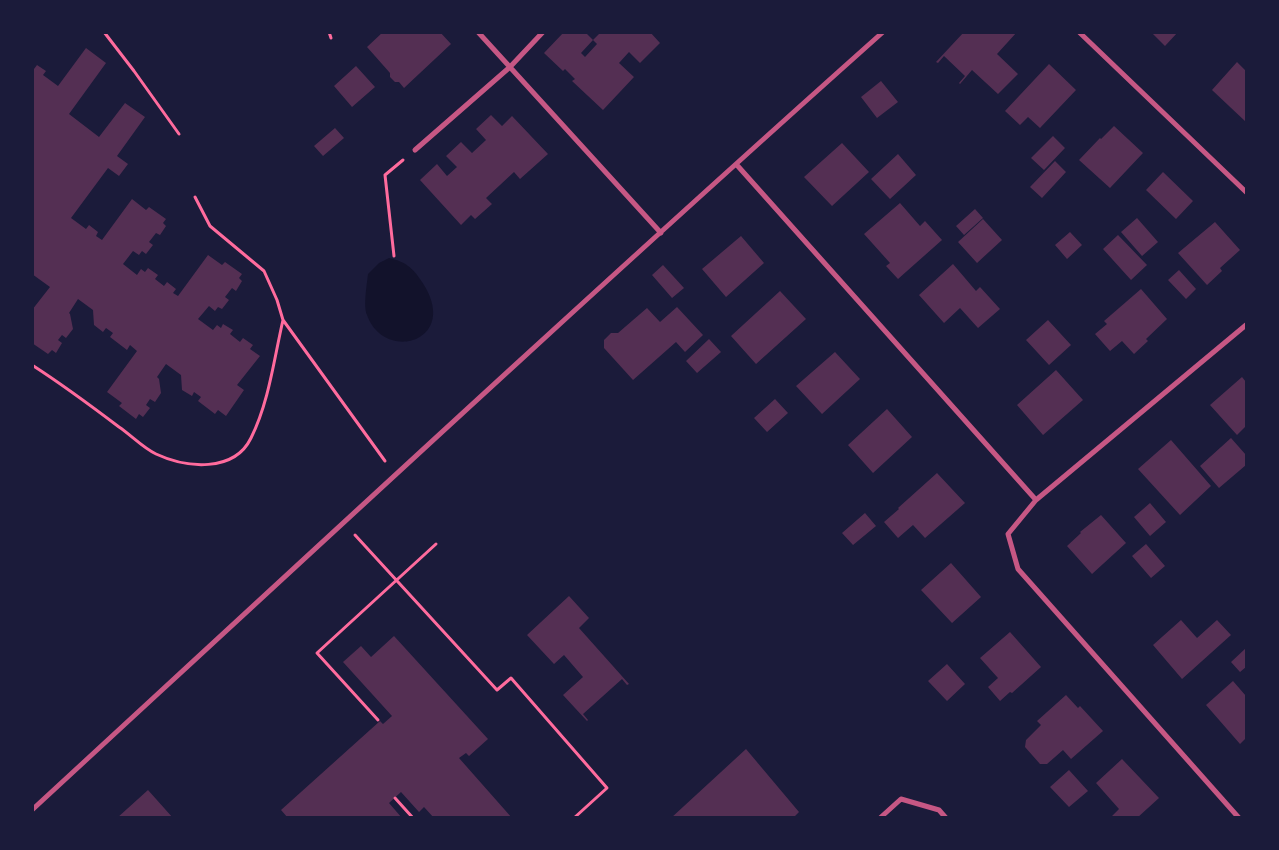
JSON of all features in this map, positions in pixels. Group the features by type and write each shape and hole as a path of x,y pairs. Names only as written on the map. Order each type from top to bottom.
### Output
{"street":[{"path":"478,32 661,233"},
{"path":"415,150 510,67 543,32"},
{"path":"32,810 736,164 883,32"},
{"path":"1079,32 1246,192"},
{"path":"736,164 1036,500"},
{"path":"1238,818 1018,569 1008,534 1036,500 1246,326"},
{"path":"880,818 901,799 939,810 946,818"}],"path":[{"path":"104,32 179,134"},
{"path":"329,32 331,38"},
{"path":"394,256 385,175 415,150"},
{"path":"196,197 210,226 264,271 277,300 283,320 396,475"},
{"path":"32,365 72,390 155,454 193,465 214,464 238,454 250,439 265,402 283,320"},
{"path":"344,523 497,690 511,678 607,788 574,818"},
{"path":"378,720 317,652 436,544"},
{"path":"395,798 413,818"}],"shaded area":[{"path":"389,258 405,264 413,270 424,285 432,305 432,320 426,332 415,339 402,342 388,339 376,330 367,315 365,301 368,274 379,263"}],"building":[{"path":"383,32 440,32 451,44 404,88 399,82 395,82 390,77 390,73 367,47"},
{"path":"564,32 585,32 593,40 601,32 650,32 660,43 640,63 629,52 619,63 634,77 603,110 572,81 575,79 565,69 563,71 544,53","holes":["593,40 597,44 585,57 581,53"]},
{"path":"964,32 1017,32 997,54 1018,74 998,94 972,70 960,84 965,76 944,56 938,63 936,62"},
{"path":"1151,32 1178,32 1165,46"},
{"path":"86,48 106,63 69,114 99,137 125,103 145,117 117,156 128,164 119,176 108,168 71,218 86,229 89,225 98,232 96,236 102,240 132,199 146,210 149,207 166,219 163,223 166,226 160,235 156,233 149,242 153,245 146,254 142,251 139,255 133,251 123,264 137,275 141,269 145,272 148,268 158,275 155,279 164,286 167,282 176,289 173,293 178,296 208,255 222,265 225,262 242,274 239,278 242,281 236,291 232,288 225,297 229,300 222,309 218,307 215,311 209,306 198,319 213,330 217,325 221,328 223,324 233,330 230,334 240,342 243,338 253,345 250,349 260,356 237,385 244,390 226,416 218,410 215,414 198,401 201,397 194,392 192,396 182,390 181,375 166,364 157,377 161,393 155,402 150,399 146,405 150,408 143,417 139,414 136,419 119,406 122,403 107,392 137,351 130,345 127,350 110,337 113,333 106,328 103,332 94,325 93,310 78,299 69,313 73,329 66,338 62,335 58,340 62,343 56,353 52,350 48,354 32,343 34,338 32,337 32,310 50,287 32,274 32,67 34,69 37,65 46,71 43,75 58,86"},
{"path":"1237,62 1246,71 1246,122 1212,90"},
{"path":"1049,64 1076,90 1040,128 1028,117 1020,125 1005,111"},
{"path":"356,66 375,87 352,107 334,86"},
{"path":"881,81 898,102 877,118 861,97"},
{"path":"491,115 502,126 512,116 548,154 520,179 514,172 486,198 492,204 475,219 471,215 461,225 420,180 437,164 447,176 457,167 446,156 461,142 472,153 486,140 476,129"},
{"path":"1114,126 1143,153 1110,188 1079,160"},
{"path":"335,128 344,138 323,156 314,146"},
{"path":"1053,136 1065,148 1044,170 1031,158"},
{"path":"842,143 869,172 832,206 804,177"},
{"path":"898,154 916,175 890,199 871,179"},
{"path":"1055,161 1066,172 1042,198 1030,187"},
{"path":"1163,172 1193,201 1176,219 1146,190"},
{"path":"900,203 920,226 925,221 942,240 898,279 886,266 890,263 864,234"},
{"path":"975,209 983,218 964,235 956,226"},
{"path":"1137,218 1158,242 1142,256 1121,232"},
{"path":"983,219 1002,240 977,263 958,242"},
{"path":"1215,222 1240,250 1220,268 1222,271 1207,285 1178,253"},
{"path":"1070,232 1082,245 1067,259 1055,245"},
{"path":"1118,235 1147,265 1131,280 1103,249"},
{"path":"741,236 764,263 726,297 702,269"},
{"path":"953,264 976,291 980,287 1000,309 978,328 960,308 944,323 919,295"},
{"path":"663,265 684,288 672,298 652,275"},
{"path":"1179,270 1196,289 1186,299 1168,280"},
{"path":"1141,289 1167,319 1146,339 1148,341 1134,354 1122,341 1110,351 1095,334 1107,324 1104,321"},
{"path":"780,291 806,319 756,364 731,336"},
{"path":"677,307 703,335 685,352 676,342 633,380 604,348 604,340 611,333 618,333 647,308 660,322"},
{"path":"1048,320 1071,345 1049,365 1026,340"},
{"path":"709,339 721,352 697,373 686,361"},
{"path":"835,352 860,379 822,414 796,386"},
{"path":"1056,370 1083,400 1043,435 1017,405"},
{"path":"1242,377 1246,382 1246,429 1245,427 1237,435 1210,405"},
{"path":"775,399 788,413 767,432 754,418"},
{"path":"887,409 912,437 873,473 848,445"},
{"path":"1231,438 1246,455 1246,465 1219,488 1200,466"},
{"path":"1171,440 1211,486 1180,515 1138,469"},
{"path":"937,473 965,503 925,538 913,525 898,538 884,522"},
{"path":"1150,503 1166,522 1150,536 1134,517"},
{"path":"865,513 876,526 853,545 842,533"},
{"path":"1101,515 1126,543 1092,574 1067,546 1080,532"},
{"path":"1146,544 1165,566 1151,578 1132,556"},
{"path":"951,563 981,597 952,623 921,590"},
{"path":"569,596 589,618 579,628 629,684 627,685 622,679 583,714 587,721 563,695 583,677 564,655 554,664 527,635"},
{"path":"1181,620 1197,638 1217,620 1231,635 1182,679 1153,645"},
{"path":"1010,632 1041,667 1012,693 1010,692 1000,701 988,687 998,678 980,658"},
{"path":"394,636 488,739 469,756 466,753 459,758 512,818 434,818 424,807 419,812 401,792 389,803 402,818 288,818 281,810 380,721 383,724 392,716 343,662 361,646 371,657"},
{"path":"1246,648 1246,667 1240,672 1231,662"},
{"path":"947,664 965,684 947,701 928,681"},
{"path":"1233,681 1246,696 1246,738 1240,744 1206,705"},
{"path":"1066,695 1078,708 1080,706 1103,731 1071,759 1063,750 1047,764 1040,764 1025,747 1026,740 1041,725 1037,721"},
{"path":"746,749 799,812 793,818 671,818"},
{"path":"1122,759 1159,798 1137,818 1110,818 1119,809 1096,783"},
{"path":"1069,770 1088,791 1069,807 1050,787"},
{"path":"148,790 173,818 117,818"}]}
